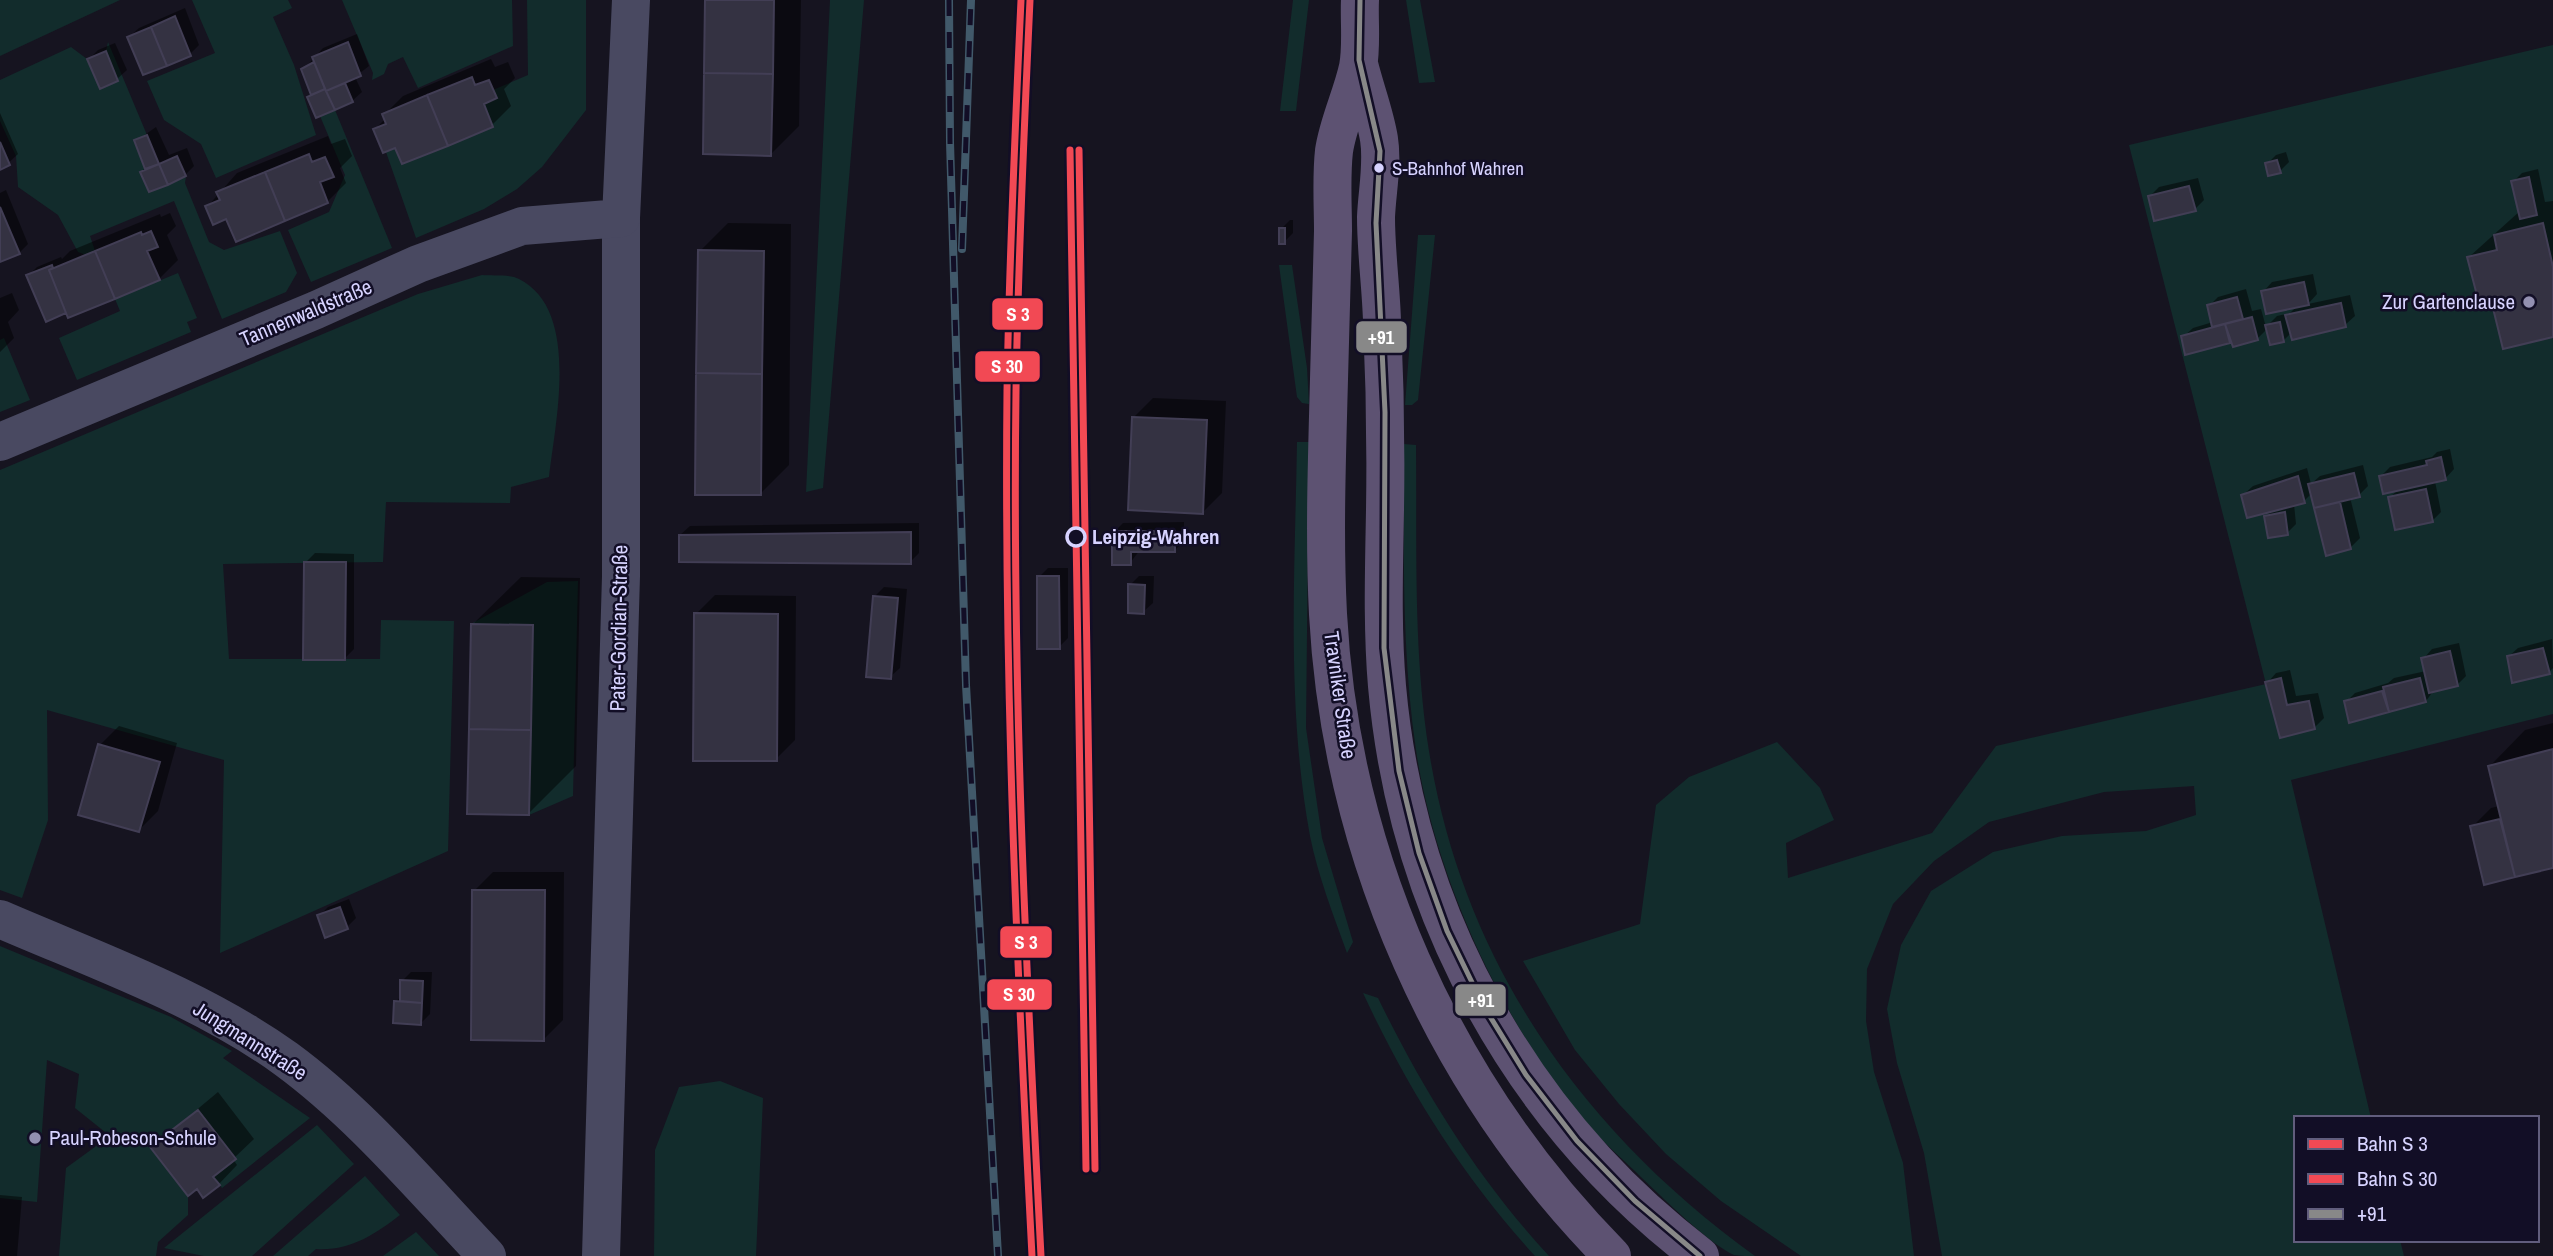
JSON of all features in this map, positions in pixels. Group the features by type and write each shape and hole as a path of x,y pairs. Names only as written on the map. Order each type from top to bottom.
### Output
{"main road":[{"name":"Travniker Straße","path":"1360,0 1359,64 1379,142 1376,221 1386,416 1384,615 1387,686 1397,761 1414,838 1441,919 1488,1016 1533,1088 1577,1143 1630,1196 1700,1256"},
{"name":"Travniker Straße","path":"1359,64 1334,149 1328,415 1328,614 1341,724 1361,818 1407,953 1444,1030 1479,1091 1545,1183 1612,1256"}],"street":[{"name":"Pater-Gordian-Straße","path":"601,1256 621,576 621,218 631,0"},
{"name":"Tannenwaldstraße","path":"0,442 316,310 418,264 522,226 621,218"},
{"name":"Jungmannstraße","path":"0,919 179,997 285,1058 319,1085 374,1138 487,1256"}],"green space":[{"path":"0,0 120,0 0,56"},
{"path":"192,0 288,0 292,8 273,17 294,65 316,135 216,178 201,144 164,120 147,81 215,53"},
{"path":"342,0 512,0 513,46 418,88 403,57 388,64 384,74 372,80 373,73"},
{"path":"527,0 586,0 586,110 542,167 517,189 484,209 416,238 386,152 395,148 402,164 493,127 484,104 497,98 493,90 528,75"},
{"path":"830,0 864,0 823,488 806,492"},
{"path":"1293,0 1309,0 1296,111 1280,111"},
{"path":"1406,0 1420,0 1435,82 1419,83"},
{"path":"108,42 147,135 134,141 145,169 140,172 149,192 186,176 185,183 209,242 224,250 280,231 297,273 286,292 222,319 174,201 90,236 95,251 86,255 78,252 58,215 18,187 16,156 0,121 0,80 71,47 87,59 100,88 118,80 106,51"},
{"path":"2553,45 2553,714 2291,780 2371,1116 2294,1116 2294,1242 2400,1242 2404,1256 1942,1256 1924,1153 1897,1063 1887,1009 1901,945 1931,891 1993,852 2062,836 2146,831 2196,815 2194,786 2104,792 1989,822 1934,861 1893,904 1867,969 1866,1021 1874,1072 1903,1163 1914,1256 1801,1256 1721,1201 1666,1154 1619,1104 1575,1050 1523,961 1640,924 1656,805 1689,777 1777,742 1820,788 1834,820 1786,843 1788,878 1932,833 1996,746 2266,684 2129,145"},
{"path":"335,110 392,248 311,282 288,230 329,212 345,175 320,116"},
{"path":"1418,235 1435,235 1418,400 1412,405 1405,405"},
{"path":"1279,265 1292,265 1307,368 1309,404 1302,403 1297,397"},
{"path":"178,273 197,318 187,322 191,332 77,380 59,338 120,311 115,299"},
{"path":"482,275 519,279 538,294 551,315 560,369 549,477 511,487 510,503 386,502 383,562 223,564 229,659 380,659 381,620 454,621 448,851 220,953 224,760 47,710 48,820 22,898 0,890 0,470 418,294"},
{"path":"4,338 30,400 0,412 0,340"},
{"path":"1297,442 1309,442 1306,728 1322,838 1353,942 1347,953 1313,851 1302,787 1294,639"},
{"path":"1404,444 1416,445 1418,636 1429,751 1446,828 1470,902 1502,971 1540,1036 1585,1098 1636,1155 1693,1207 1755,1256 1734,1255 1699,1231 1592,1129 1531,1047 1479,951 1457,901 1425,799 1411,712 1406,636"},
{"path":"578,581 573,796 529,815 533,625 471,624 547,582"},
{"path":"0,946 171,1017 232,1051 223,1058 310,1118 222,1188 213,1177 235,1159 198,1110 150,1147 188,1196 188,1215 158,1242 156,1256 59,1256 66,1168 110,1136 75,1108 79,1074 47,1060 37,1202 0,1198"},
{"path":"1363,993 1378,998 1414,1067 1454,1133 1499,1196 1549,1256 1535,1256 1461,1164 1418,1098"},
{"path":"720,1081 763,1098 756,1256 654,1256 655,1150 679,1087"},
{"path":"317,1125 354,1164 252,1256 204,1256 164,1248"},
{"path":"365,1176 400,1215 371,1235 351,1244 316,1249 308,1256 273,1256"},
{"path":"416,1232 439,1256 383,1256"}],"building":[{"path":"705,0 774,0 773,74 704,73"},
{"path":"175,16 191,56 167,66 151,27"},
{"path":"151,27 167,66 143,75 127,37"},
{"path":"348,42 361,76 326,91 312,57"},
{"path":"106,51 118,81 100,89 87,59"},
{"path":"314,62 325,89 311,95 301,69"},
{"path":"704,73 773,74 771,156 703,154"},
{"path":"472,77 475,85 489,80 497,98 484,104 493,127 448,146 427,95"},
{"path":"345,83 353,102 335,110 326,91"},
{"path":"325,89 335,110 316,118 307,97"},
{"path":"427,95 448,146 402,164 395,148 383,153 373,129 386,124 382,114"},
{"path":"147,135 159,164 145,169 134,140"},
{"path":"0,142 10,165 0,170"},
{"path":"309,154 312,162 325,157 334,177 320,182 328,203 285,221 265,172"},
{"path":"177,156 186,176 168,185 159,164"},
{"path":"2277,160 2281,173 2268,176 2265,163"},
{"path":"159,164 168,185 149,192 140,172"},
{"path":"265,172 285,221 236,242 226,219 213,225 205,206 220,200 216,192"},
{"path":"2529,177 2537,215 2520,219 2511,181"},
{"path":"2189,186 2196,211 2154,221 2148,196"},
{"path":"0,207 20,254 0,262"},
{"path":"2543,223 2553,267 2553,337 2503,349 2491,300 2479,303 2467,257 2497,250 2494,235"},
{"path":"1279,228 1285,228 1285,244 1279,244"},
{"path":"151,231 158,247 147,251 160,280 115,299 95,251 141,232 142,235"},
{"path":"698,250 764,251 762,374 696,373"},
{"path":"95,251 115,299 68,318 49,270"},
{"path":"52,265 53,268 49,270 66,313 46,322 26,275"},
{"path":"2304,282 2309,305 2266,314 2261,291"},
{"path":"2237,297 2243,319 2212,327 2207,305"},
{"path":"2341,303 2346,327 2292,340 2285,315"},
{"path":"2252,317 2258,340 2233,347 2225,324"},
{"path":"2280,322 2284,342 2270,345 2265,325"},
{"path":"2225,324 2230,343 2185,355 2181,336"},
{"path":"696,373 762,374 761,495 695,495"},
{"path":"1132,417 1207,420 1203,514 1128,510"},
{"path":"2441,457 2446,480 2383,494 2379,476 2427,465 2426,461"},
{"path":"2354,473 2360,497 2314,508 2308,484"},
{"path":"2298,476 2305,503 2247,518 2241,495"},
{"path":"2426,489 2433,522 2395,530 2388,497"},
{"path":"2340,502 2351,549 2326,556 2314,508"},
{"path":"2285,512 2288,535 2268,538 2264,516"},
{"path":"1112,531 1175,531 1175,552 1131,552 1131,565 1112,565"},
{"path":"911,532 911,564 679,562 679,535"},
{"path":"304,562 346,562 345,660 303,660"},
{"path":"1037,576 1059,576 1060,649 1037,649"},
{"path":"1128,584 1145,585 1144,614 1128,613"},
{"path":"873,596 898,598 891,679 866,677"},
{"path":"694,613 778,614 777,761 693,761"},
{"path":"471,624 533,625 531,730 469,729"},
{"path":"2543,648 2550,674 2512,683 2507,656"},
{"path":"2450,651 2458,686 2429,693 2421,658"},
{"path":"2281,678 2287,705 2309,701 2315,729 2280,738 2265,682"},
{"path":"2420,678 2426,702 2389,712 2383,687"},
{"path":"2382,691 2389,712 2349,723 2344,701"},
{"path":"469,729 531,730 529,815 467,814"},
{"path":"98,744 160,762 139,832 78,815"},
{"path":"2553,749 2553,868 2515,877 2488,766"},
{"path":"2500,819 2515,877 2484,885 2470,826"},
{"path":"472,890 545,890 544,1041 471,1040"},
{"path":"340,907 348,929 325,938 317,915"},
{"path":"400,980 423,981 422,1003 400,1001"},
{"path":"394,1001 422,1003 421,1025 393,1023"},
{"path":"198,1110 236,1159 213,1177 220,1185 203,1198 197,1189 188,1196 150,1147"}],"railway":[{"path":"949,0 950,142 966,685 998,1256"},
{"path":"962,249 971,0"}],"transit line":[{"path":"1021,0 1012,196 1007,499 1017,932 1032,1256"},
{"path":"1030,0 1021,196 1015,499 1025,932 1041,1256"},
{"name":"+91","path":"1360,0 1359,60 1380,151 1376,223 1385,412 1384,648 1399,771 1419,853 1447,931 1483,1005 1526,1075 1577,1141 1635,1201 1700,1256"},
{"path":"1070,150 1086,1169"},
{"path":"1079,150 1095,1169"}],"place":[{"name":"S-Bahnhof Wahren","path":"1379,168"},
{"name":"Zur Gartenclause","path":"2529,302"},
{"name":"Leipzig-Wahren","path":"1076,537"},
{"name":"Paul-Robeson-Schule","path":"35,1138"}]}
